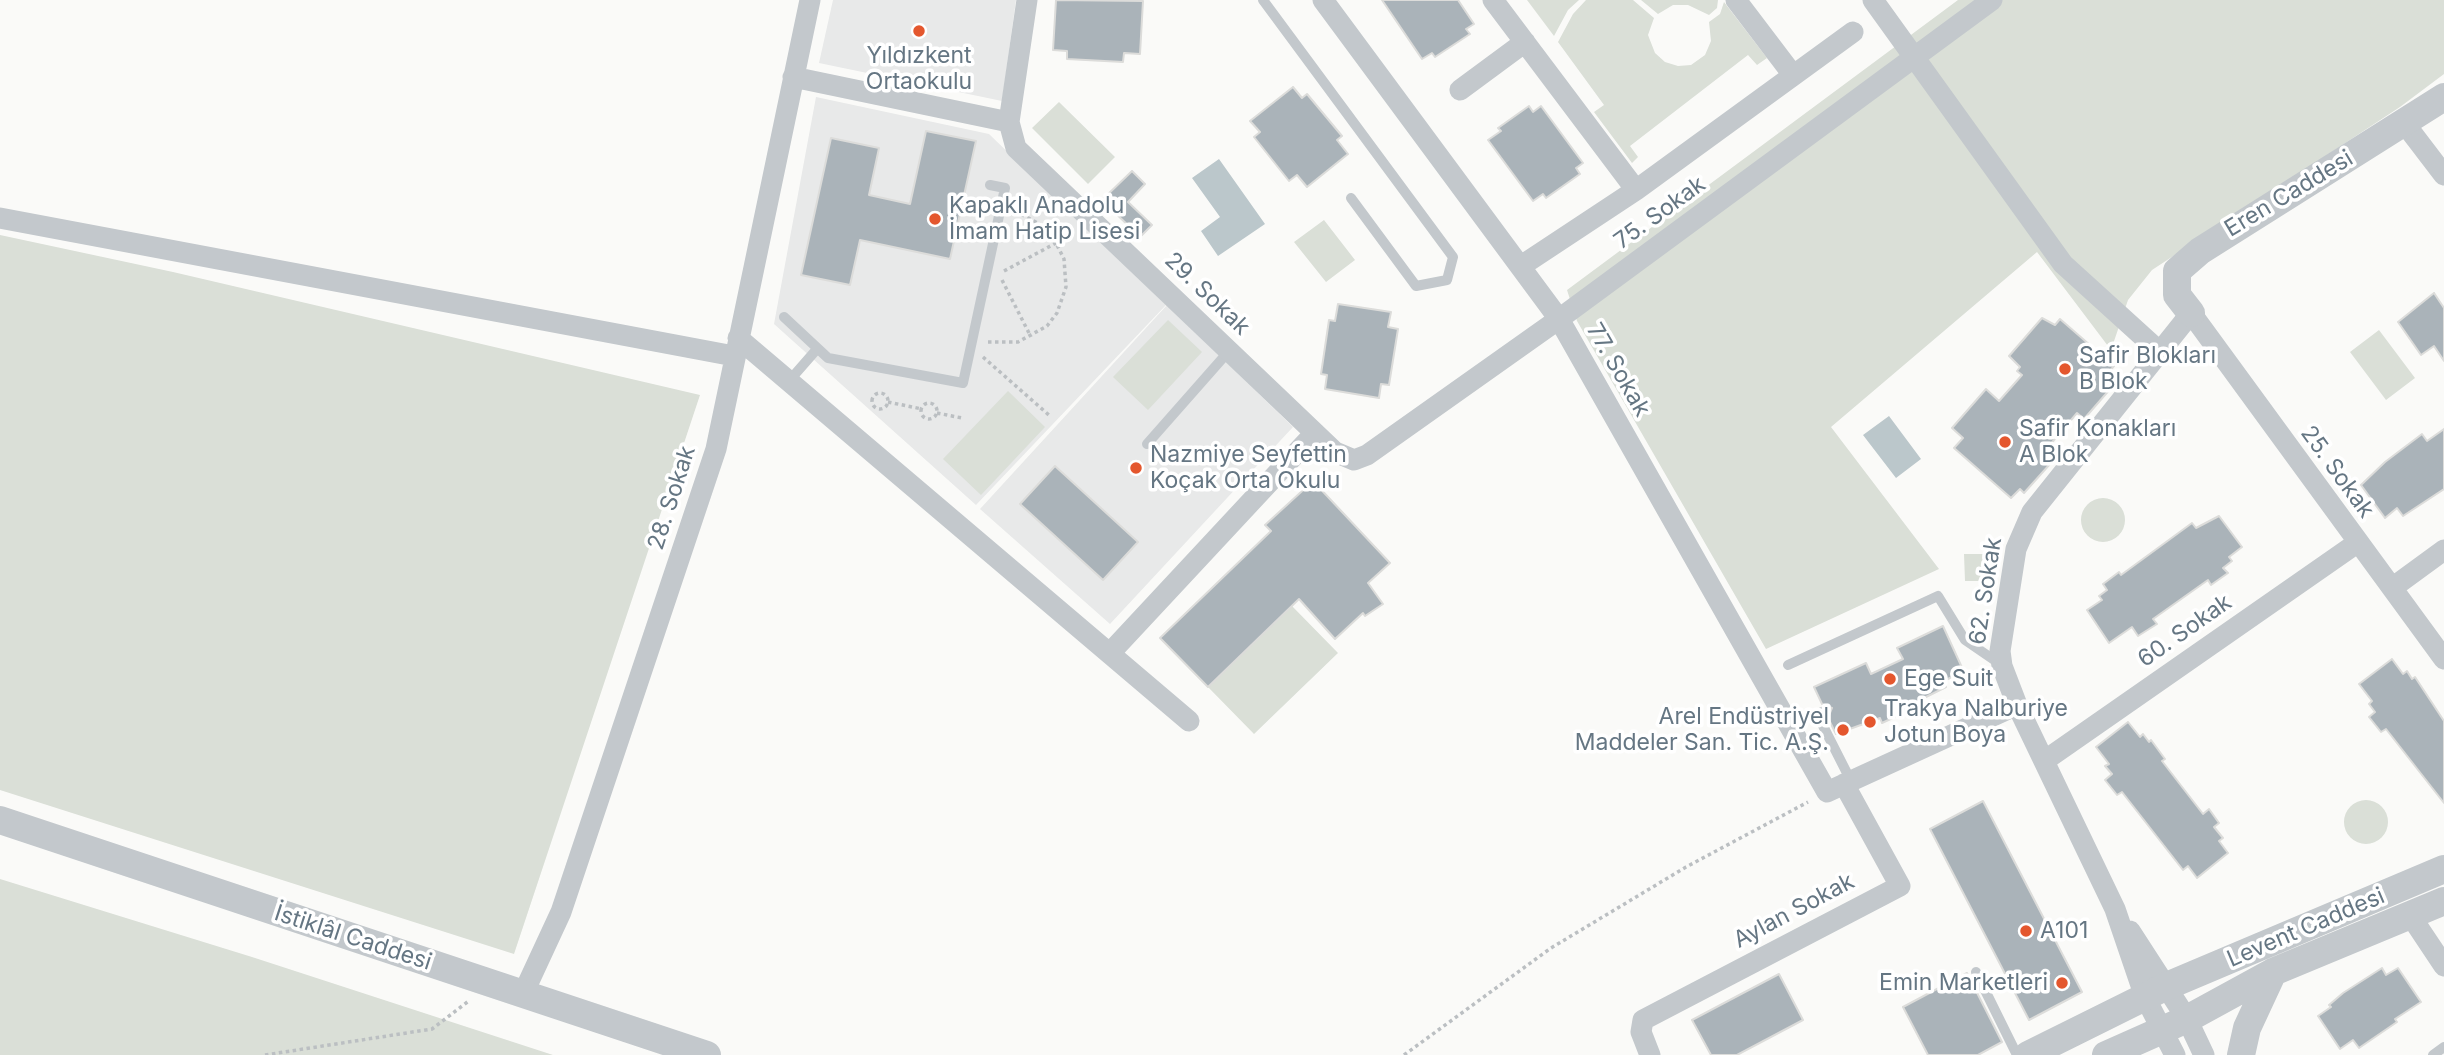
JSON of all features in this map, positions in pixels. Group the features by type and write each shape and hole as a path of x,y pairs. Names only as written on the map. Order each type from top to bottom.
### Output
{"street":[{"name":"28. Sokak","path":"523,994 561,912 716,449 810,0"},
{"path":"793,77 1009,122 1027,0"},
{"name":"77. Sokak","path":"1323,0 1559,320 1841,786"},
{"path":"1493,0 1636,190"},
{"path":"1736,0 1793,75"},
{"path":"1873,0 2063,264 2160,352"},
{"name":"75. Sokak","path":"1354,460 1367,455 1559,320 1992,0"},
{"path":"1521,267 1636,190 1853,32"},
{"path":"1460,90 1525,42"},
{"name":"Eren Caddesi","path":"2191,313 2177,295 2177,271 2187,262 2237,225 2405,124 2444,97"},
{"name":"29. Sokak","path":"1009,122 1016,148 1315,433 1341,456 1354,460"},
{"path":"2405,124 2444,175"},
{"path":"0,218 736,347 789,381 1189,721"},
{"name":"62. Sokak","path":"2191,313 2032,512 2016,549 2001,634 2002,666 2017,705 2115,909 2174,1024 2204,1055"},
{"name":"25. Sokak","path":"2191,313 2444,659"},
{"path":"1110,653 1315,433"},
{"name":"60. Sokak","path":"2044,761 2357,543"},
{"path":"2392,588 2444,550"},
{"path":"1841,786 2017,705"},
{"name":"Aylan Sokak","path":"1650,1055 1641,1032 1643,1020 1900,886 1841,786"},
{"name":"İstiklâl Caddesi","path":"0,820 707,1055"},
{"name":"Levent Caddesi","path":"2028,1055 2156,991 2444,870"},
{"path":"2106,1055 2174,1024 2273,972 2444,901"},
{"path":"2410,915 2444,966"},
{"path":"2241,1055 2247,1028 2273,972"},
{"name":"62. Sokak","path":"2174,1024 2175,1055"}],"lane":[{"path":"1264,0 1453,257 1447,280 1416,286 1351,198"},
{"path":"783,317 828,358 963,383 1005,188 990,185"},
{"path":"789,381 817,349"},
{"path":"1147,444 1229,351"},
{"path":"1788,665 1938,596 1965,640 2002,666"},
{"path":"1825,711 1817,714 1841,786"},
{"path":"1976,972 2017,1055"},
{"path":"2433,1055 2444,1047"}],"path":[{"path":"971,343 1018,342 1031,337 1052,320 1066,287 1064,258 1045,227 1033,218 1001,208"},
{"path":"1031,337 999,274 1056,243"},
{"path":"971,343 1050,416"},
{"path":"888,402 882,408 876,408 872,398 882,393 888,402 922,408 931,404 937,413 962,418"},
{"path":"922,408 926,419 932,419 937,413"},
{"path":"1404,1055 1551,948 1686,867 1841,786"},
{"path":"265,1055 432,1029 492,984"}],"shaded area":[{"name":"Yıldızkent Ortaokulu","path":"833,0 1016,0 1002,101 819,63"},
{"path":"1527,0 1579,0 1568,10 1554,36"},
{"path":"1586,0 1633,0 1654,18 1648,35 1655,53 1665,62 1678,66 1691,65 1705,55 1711,41 1709,22 1720,14 1724,2 1767,58 1757,65 1748,55 1630,146 1638,157 1632,163 1594,112 1604,105 1558,42 1573,14"},
{"path":"1641,0 1718,0 1717,8 1709,15 1688,5 1673,5 1658,14"},
{"path":"1958,0 2444,0 2444,74 2400,107 2152,270 2128,300 2111,350 2037,252 1831,427 1939,569 1766,649 1577,321 1567,290"},
{"name":"Kapaklı Anadolu İmam Hatip Lisesi","path":"816,97 989,134 1166,305 976,505 774,324"},
{"path":"1059,102 1115,157 1088,184 1032,128"},
{"path":"1219,159 1265,224 1218,256 1201,231 1220,217 1192,178"},
{"path":"1324,220 1355,260 1326,282 1294,242"},
{"path":"0,235 173,272 700,395 514,954 0,790"},
{"name":"Nazmiye Seyfettin Koçak Orta Okulu","path":"1167,305 1293,427 1110,624 980,509"},
{"path":"1168,320 1202,352 1148,410 1113,377"},
{"path":"2379,330 2415,378 2386,400 2350,352"},
{"path":"1008,391 1045,427 981,495 943,459"},
{"path":"1889,416 1921,459 1896,478 1863,435"},
{"path":"2103,498 2112,499 2119,504 2124,511 2124,529 2119,536 2112,541 2103,542 2094,541 2087,536 2082,529 2081,520 2082,511 2087,504 2094,499"},
{"path":"1964,554 1990,554 1988,581 1965,581"},
{"path":"1292,606 1338,653 1254,734 1208,687"},
{"path":"2366,800 2375,801 2382,806 2387,813 2387,831 2382,838 2375,843 2366,844 2357,843 2350,838 2345,831 2344,822 2345,813 2350,806 2357,801"},
{"path":"0,879 252,957 553,1055 0,1055"}],"building":[{"path":"1056,0 1143,1 1140,54 1124,53 1123,62 1067,59 1067,51 1053,50"},
{"path":"1382,0 1458,0 1474,24 1466,29 1470,34 1435,57 1432,53 1422,59"},
{"path":"1293,87 1302,98 1307,94 1342,136 1337,140 1348,154 1307,187 1297,175 1289,181 1254,137 1260,132 1250,121"},
{"path":"1529,106 1533,112 1541,106 1583,163 1576,168 1580,174 1546,198 1543,194 1533,201 1488,140 1501,131 1498,128"},
{"path":"926,131 976,141 950,259 860,240 850,285 801,275 831,138 879,148 869,195 910,204"},
{"path":"1132,171 1145,184 1128,202 1152,225 1140,237 1102,200"},
{"path":"2434,293 2444,308 2444,361 2434,346 2421,355 2398,322"},
{"path":"1338,304 1391,312 1388,327 1398,329 1389,385 1381,384 1379,398 1325,389 1327,375 1321,374 1329,320 1335,321"},
{"path":"2042,318 2055,325 2060,319 2114,366 2109,372 2118,380 2084,419 2077,413 2049,446 2059,454 2024,493 2020,489 2011,498 1954,448 1963,438 1952,428 1986,389 1999,401 2022,375 2017,371 2020,367 2009,356"},
{"path":"2444,429 2444,489 2403,516 2397,508 2385,518 2361,485 2385,462 2422,434 2427,441"},
{"path":"1055,466 1138,542 1103,580 1020,504"},
{"path":"1313,481 1390,563 1368,583 1383,604 1365,616 1363,613 1335,639 1299,599 1208,687 1160,638 1271,531 1265,525"},
{"path":"2219,516 2242,547 2229,557 2232,561 2223,568 2228,573 2211,585 2208,580 2153,619 2157,624 2138,636 2132,627 2109,643 2087,610 2102,600 2099,596 2107,590 2103,584 2119,572 2121,575 2192,523 2196,528"},
{"name":"Ege Suit","path":"1943,626 1964,672 1943,681 1946,687 1922,699 1925,703 1882,723 1880,718 1836,734 1828,718 1832,708 1822,704 1814,687 1866,663 1871,674 1903,659 1897,648"},
{"path":"2392,659 2403,674 2407,671 2412,679 2415,677 2444,721 2444,803 2386,729 2381,732 2369,717 2375,712 2369,704 2372,701 2359,684"},
{"path":"2128,722 2140,737 2143,734 2149,742 2151,740 2165,759 2162,761 2203,814 2209,809 2219,823 2214,827 2223,838 2219,841 2228,853 2197,878 2188,866 2183,870 2122,792 2117,795 2105,780 2112,774 2105,766 2109,764 2096,747"},
{"path":"1983,801 2082,992 2029,1020 1930,829"},
{"path":"2382,968 2386,975 2398,968 2421,1002 2359,1048 2353,1040 2340,1049 2318,1016 2331,1007 2329,1005 2343,993"},
{"path":"1967,973 2002,1042 1978,1055 1928,1055 1903,1007"},
{"path":"1779,974 1803,1020 1737,1055 1711,1055 1692,1020"}],"place":[{"name":"Yıldızkent Ortaokulu","path":"919,31"},
{"name":"Kapaklı Anadolu İmam Hatip Lisesi","path":"935,219"},
{"name":"Safir Blokları B Blok","path":"2065,369"},
{"name":"Safir Konakları A Blok","path":"2005,442"},
{"name":"Nazmiye Seyfettin Koçak Orta Okulu","path":"1136,468"},
{"name":"Ege Suit","path":"1890,679"},
{"name":"Trakya Nalburiye Jotun Boya","path":"1870,722"},
{"name":"Arel Endüstriyel Maddeler San. Tic. A.Ş.","path":"1843,730"},
{"name":"A101","path":"2026,931"},
{"name":"Emin Marketleri","path":"2062,983"}]}
